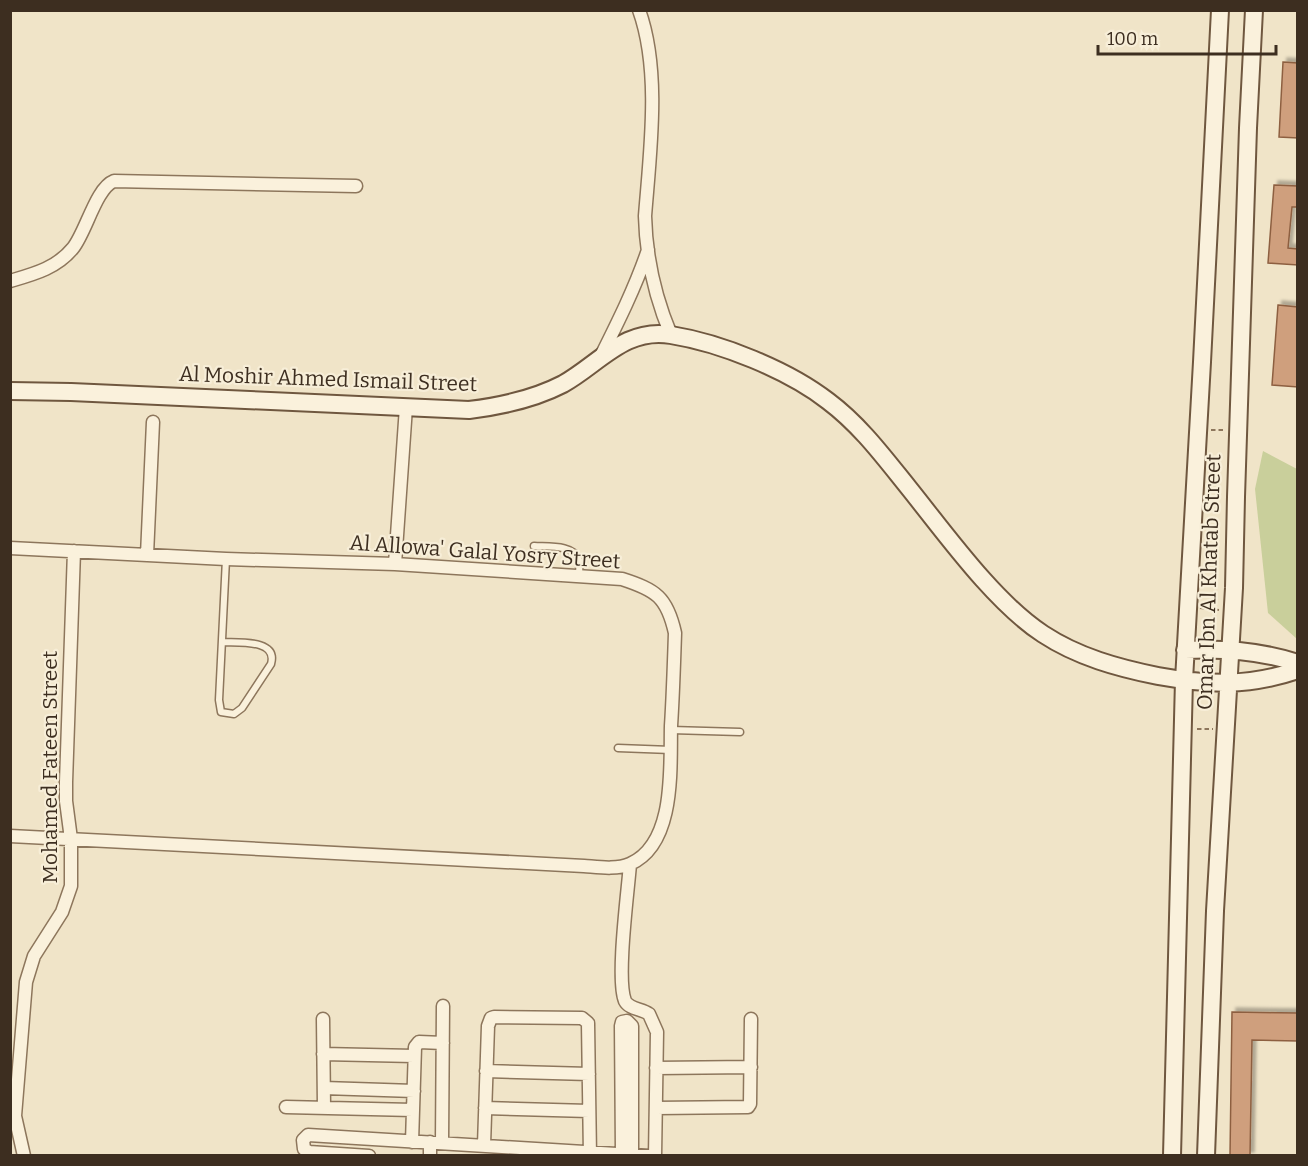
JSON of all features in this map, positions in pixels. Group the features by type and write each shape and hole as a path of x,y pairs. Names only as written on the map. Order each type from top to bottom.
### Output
{"street":[{"path":"639,10 650,53 652,82 645,216 648,249 658,298 671,335"},
{"name":"Omar Ibn Al Khatab Street","path":"1172,1155 1185,650 1220,10"},
{"name":"Omar Ibn Al Khatab Street","path":"1206,1155 1215,910 1232,650 1247,139 1254,10"},
{"path":"10,281 42,271 58,262 72,250 82,235 104,187 114,181 356,186"},
{"path":"600,358 628,301 648,249"},
{"name":"Al Moshir Ahmed Ismail Street","path":"10,391 469,410 504,405 536,396 564,383 630,339 642,335 671,335 759,362 798,380 828,401 878,447 962,554 999,596 1043,634 1089,658 1112,666 1184,680 1229,684 1263,680 1298,670"},
{"path":"395,564 406,407"},
{"path":"147,555 153,422"},
{"name":"Al Allowa' Galal Yosry Street","path":"10,548 226,560 395,564 579,575 622,579 640,585 657,595 670,612 675,633 671,750 669,796 657,837 647,851 630,864"},
{"name":"Mohamed Fateen Street","path":"24,1155 13,1118 26,982 34,956 68,899 71,878 71,839 66,782 74,551"},
{"path":"1185,650 1232,650 1262,654 1298,663"},
{"path":"10,836 584,866 616,867 630,864 622,988 625,1002 644,1011 652,1018 657,1032 655,1155"},
{"path":"430,1155 436,1142 443,1005"},
{"path":"484,1145 488,1026 491,1018 582,1018 588,1023 590,1154"},
{"path":"323,1019 324,1107"},
{"path":"656,1108 748,1107 750,1104 751,1019"},
{"path":"627,1021 632,1026 627,1154 621,1026 622,1022 627,1021"},
{"path":"412,1142 414,1047 419,1042 442,1043"},
{"path":"323,1054 414,1056"},
{"path":"656,1068 751,1067"},
{"path":"486,1071 589,1074"},
{"path":"324,1088 414,1091"},
{"path":"286,1107 413,1110"},
{"path":"484,1108 589,1111"},
{"path":"369,1155 309,1152 304,1149 303,1140 308,1135 484,1145 590,1154 649,1155"}],"lane":[{"path":"534,546 562,548 573,552 579,560 579,575"},
{"path":"222,642 265,646 271,651 273,657 271,664 242,708 234,714 221,712 219,700 226,560"},
{"path":"671,730 740,732"},
{"path":"618,748 671,750"}],"path":[{"path":"1198,429 1238,431"},
{"path":"1188,608 1233,610"},
{"path":"1182,728 1226,730"}],"green space":[{"path":"1263,451 1297,469 1297,639 1268,613 1255,489"}],"building":[{"path":"1283,62 1298,63 1298,138 1279,137"},
{"path":"1274,185 1298,186 1298,207 1292,207 1288,248 1298,249 1298,265 1268,263"},
{"path":"1278,305 1298,307 1298,387 1272,385"},
{"path":"1232,1012 1298,1013 1298,1041 1252,1040 1250,1156 1230,1156"}]}
